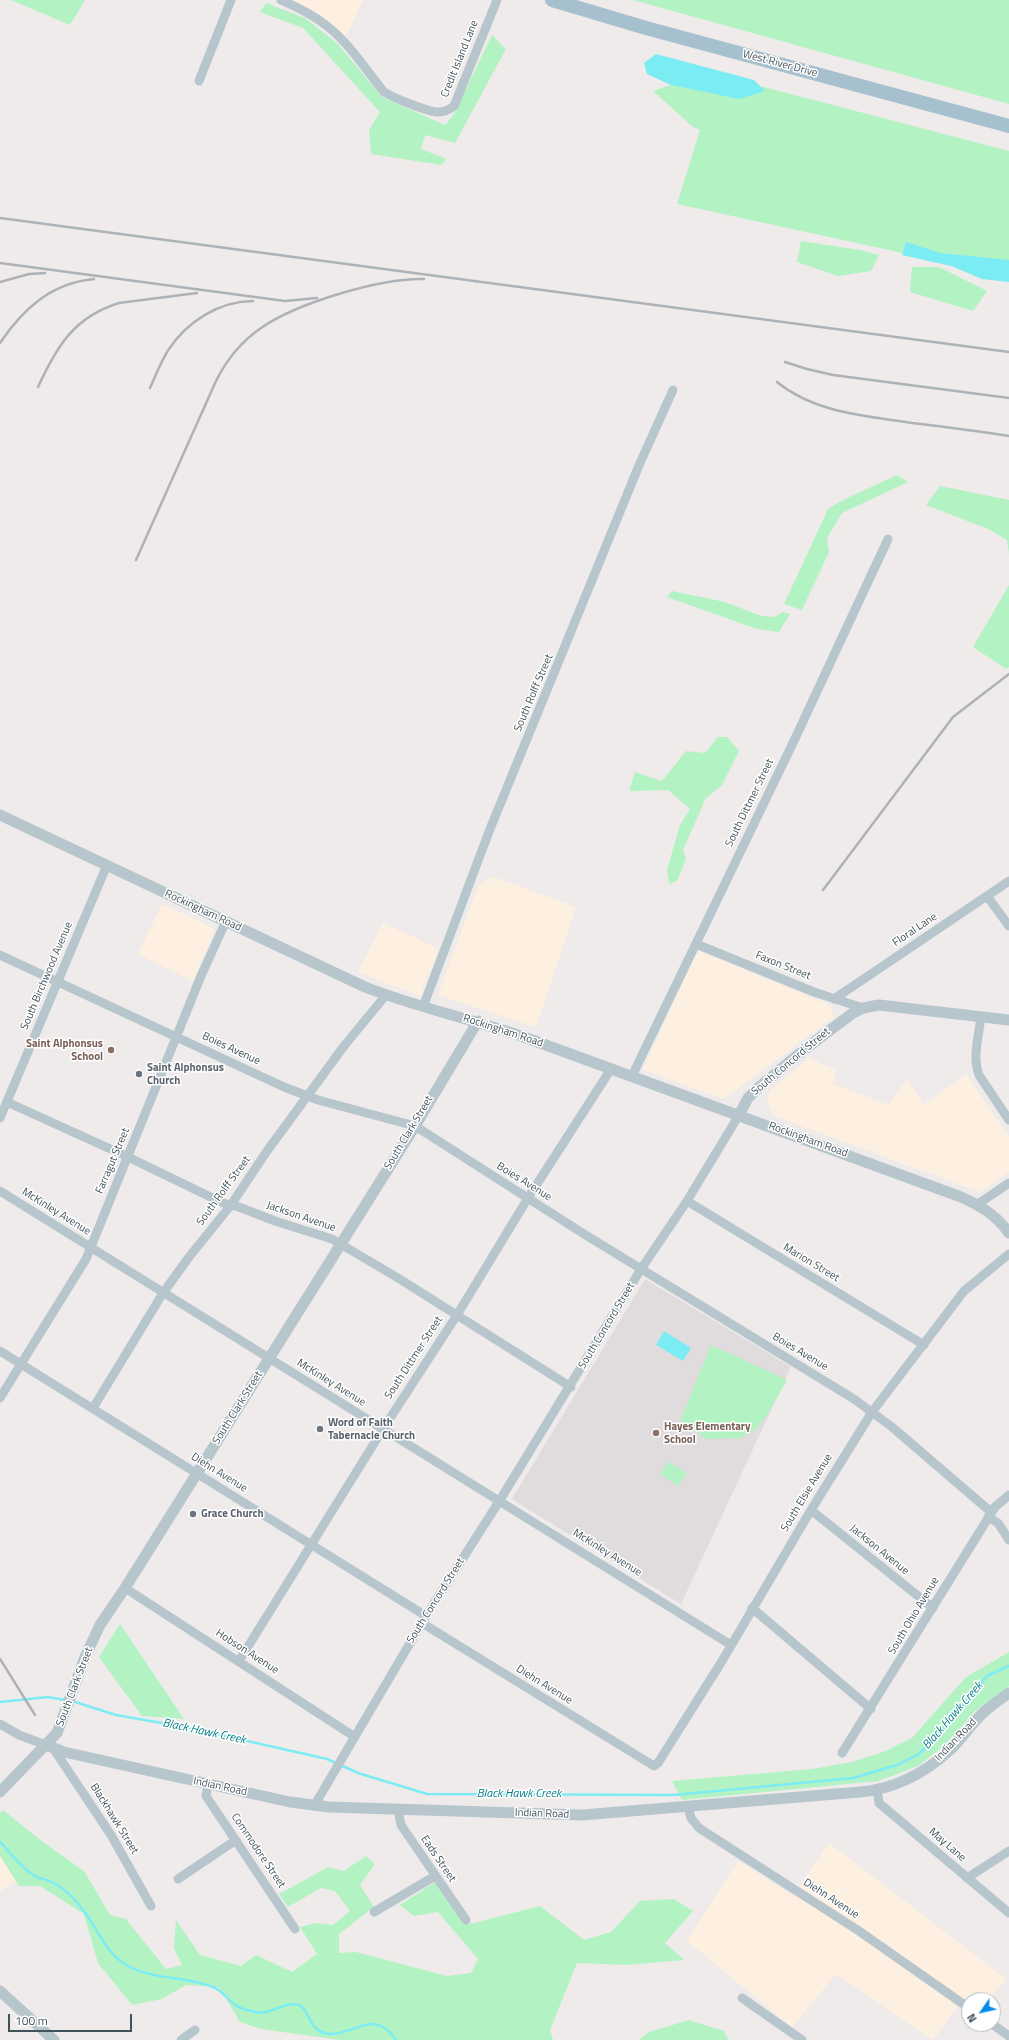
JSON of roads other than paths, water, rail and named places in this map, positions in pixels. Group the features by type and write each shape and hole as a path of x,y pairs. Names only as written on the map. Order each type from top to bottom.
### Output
{"main road":[{"name":"West River Drive","path":"552,0 646,28 1009,126"}],"street":[{"path":"199,80 231,0"},
{"name":"Credit Island Lane","path":"281,0 302,9 327,26 341,40 384,92 391,96 438,112 450,109 454,106 497,0"},
{"name":"South Rolff Street","path":"424,1007 490,829 640,463 673,390"},
{"name":"South Dittmer Street","path":"632,1076 888,539"},
{"name":"Rockingham Road","path":"0,815 386,995 424,1007 478,1021 739,1115 978,1204 997,1217 1009,1233"},
{"name":"South Birchwood Avenue","path":"0,1118 107,865"},
{"name":"Floral Lane","path":"834,999 1009,881"},
{"path":"987,896 1009,926"},
{"name":"Farragut Street","path":"0,1398 86,1259 201,976 226,921"},
{"name":"Faxon Street","path":"696,944 834,999 863,1008"},
{"name":"Boies Avenue","path":"0,955 307,1096 415,1126 472,1164 854,1399 892,1427 990,1514 1009,1540"},
{"name":"South Rolff Street","path":"93,1408 163,1293 189,1257 231,1205 267,1151 344,1046 386,995"},
{"name":"South Concord Street","path":"314,1806 424,1619 571,1387 641,1269 687,1201 748,1098 766,1080 846,1018 863,1008 880,1005 1009,1020"},
{"path":"981,1016 975,1061 976,1069 1009,1120"},
{"name":"South Clark Street","path":"0,1792 49,1746 57,1733 85,1656 100,1625 125,1588 415,1126 478,1021"},
{"name":"South Dittmer Street","path":"239,1661 383,1428 457,1315 528,1198 610,1069"},
{"name":"Jackson Avenue","path":"6,1102 128,1157 223,1203 332,1239 571,1387"},
{"path":"978,1204 1009,1183"},
{"name":"McKinley Avenue","path":"0,1191 500,1500 731,1645"},
{"name":"Marion Street","path":"687,1201 924,1345"},
{"name":"South Elsie Avenue","path":"654,1766 658,1763 731,1645 811,1510 872,1412 964,1290 1009,1254"},
{"name":"Diehn Avenue","path":"0,1351 22,1363 196,1474 311,1545 654,1766"},
{"name":"South Ohio Avenue","path":"842,1754 990,1514 1001,1500 1009,1495"},
{"name":"Jackson Avenue","path":"811,1510 933,1608"},
{"name":"Hobson Avenue","path":"125,1588 355,1737"},
{"path":"752,1608 871,1709"},
{"name":"Indian Road","path":"49,1746 208,1785 314,1806 582,1815 877,1790 899,1783 930,1766 951,1749 978,1718 1009,1693"},
{"path":"0,1724 19,1735 49,1746"},
{"name":"Blackhawk Street","path":"49,1746 111,1835 151,1906"},
{"name":"Commodore Street","path":"208,1785 206,1796 295,1929"},
{"name":"May Lane","path":"877,1790 879,1803 1009,1913"},
{"name":"Diehn Avenue","path":"688,1806 691,1818 699,1828 864,1935 961,2002"},
{"name":"Eads Street","path":"398,1809 401,1825 466,1920"},
{"path":"178,1879 236,1840"},
{"path":"967,1878 1009,1851"},
{"path":"374,1912 435,1876"},
{"path":"0,1991 54,2040"},
{"path":"742,1998 802,2040"},
{"path":"181,2040 195,2030"}],"water":[{"path":"656,54 754,80 765,91 739,99 671,85 647,74 644,63"},
{"path":"906,242 940,253 1009,260 1009,282 982,279 951,266 902,255"},
{"path":"664,1331 691,1348 683,1361 656,1345"}],"waterway":[{"name":"Black Hawk Creek","path":"72,1701 116,1715 190,1728 327,1759 358,1773 427,1794 674,1795 853,1778 897,1765 919,1754 943,1730 987,1676 1009,1666"},
{"name":"Black Hawk Creek","path":"0,1702 48,1697 65,1700"},
{"name":"Black Hawk Creek","path":"0,1842 30,1873 52,1882 69,1894 83,1910 108,1948 120,1961 128,1966 148,1974 192,1981 213,1987 219,1990 231,2002 251,2011 261,2013 289,2004 300,2006 304,2009 317,2029 323,2032 331,2034 340,2033 373,2024 388,2031 396,2040"}],"railway":[{"path":"0,218 1009,352"},
{"path":"0,263 285,301 317,298"},
{"path":"0,282 29,274 45,273"},
{"path":"0,343 18,319 51,292 64,286 94,279"},
{"path":"136,560 216,381 230,359 247,339 261,328 277,319 317,301 363,287 406,280 424,279"},
{"path":"38,387 60,346 69,335 90,316 119,303 197,293"},
{"path":"150,388 169,349 185,330 205,315 216,309 240,302 253,301"},
{"path":"785,362 833,375 1009,398"},
{"path":"777,382 808,400 824,407 842,412 1009,436"},
{"path":"823,890 953,717 1009,674"},
{"path":"0,1659 35,1715"}],"place":[{"name":"Saint Alphonsus School","path":"111,1050"},
{"name":"Saint Alphonsus Church","path":"139,1074"},
{"name":"Word of Faith Tabernacle Church","path":"320,1429"},
{"name":"Hayes Elementary School","path":"656,1433"},
{"name":"Grace Church","path":"193,1514"}]}
